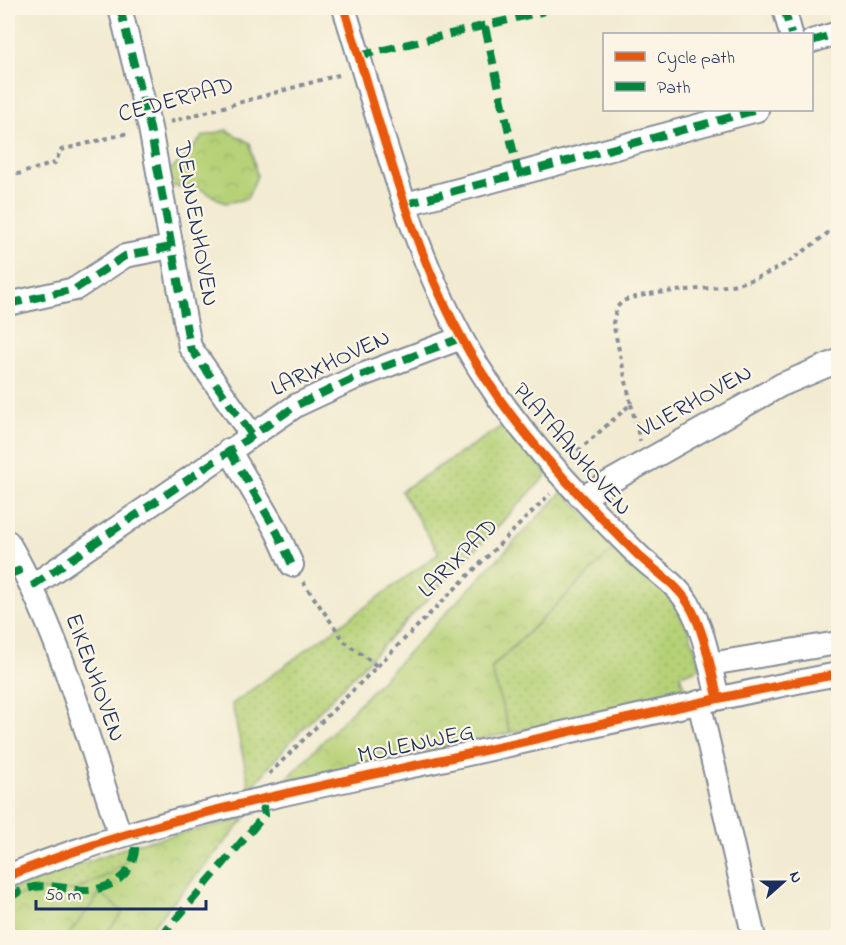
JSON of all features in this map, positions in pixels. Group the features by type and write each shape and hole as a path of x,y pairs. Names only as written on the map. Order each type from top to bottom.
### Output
{"street":[{"name":"DENNENHOVEN","path":"120,8 150,128 190,347 251,434"},
{"name":"PLATAANHOVEN","path":"344,8 406,204 431,271 461,338 516,424 638,555 681,593 700,629 710,664 708,700 754,938"},
{"path":"784,8 791,33"},
{"path":"813,40 838,33"},
{"path":"406,204 753,111"},
{"path":"8,304 75,289 124,256 171,247"},
{"name":"LARIXHOVEN","path":"21,576 229,450 297,405 357,377 461,338"},
{"name":"VLIERHOVEN","path":"583,497 781,385 838,361"},
{"path":"229,450 277,532 292,565"},
{"name":"EIKENHOVEN","path":"8,542 21,576 62,663 120,835"},
{"path":"710,664 838,643"},
{"name":"MOLENWEG","path":"8,876 120,835 261,799 708,700 838,674"}],"path":[{"path":"292,565 345,642 377,666"}],"green space":[{"path":"226,130 250,143 257,176 247,199 225,203 199,188 166,186 164,174 183,160 202,137"},
{"path":"507,423 548,474 287,745 250,790 232,704 439,553 401,491"},
{"path":"563,491 616,547 491,668 510,733 284,782"},
{"path":"616,547 650,574 683,612 701,668 680,675 688,698 510,733 491,669"},
{"path":"245,819 143,937 8,938 8,899 36,890 75,890 110,874 129,858 135,844"},
{"path":"135,844 129,858 110,874 75,890 36,890 8,899 8,891"},
{"path":"101,893 123,912 103,937 71,937 68,935"}],"marked path":[{"path":"120,8 150,128 190,347 251,434"},
{"path":"359,56 541,12 540,8"},
{"path":"784,8 791,33"},
{"path":"485,27 518,172"},
{"path":"813,41 838,33"},
{"path":"406,204 753,111"},
{"path":"8,304 75,289 125,256 171,247"},
{"path":"32,586 297,405 357,377 461,338"},
{"path":"229,450 277,532 292,565"},
{"path":"8,575 23,569"},
{"path":"160,938 265,814 261,799"},
{"path":"8,898 34,887 86,890 109,885 126,873 131,864 135,854 133,831"}],"cycle path":[{"path":"344,8 420,248 462,339 488,382 539,450 616,533 670,582 688,603 703,637 718,698"},
{"path":"8,876 115,838 224,808 690,704 838,674"}]}
